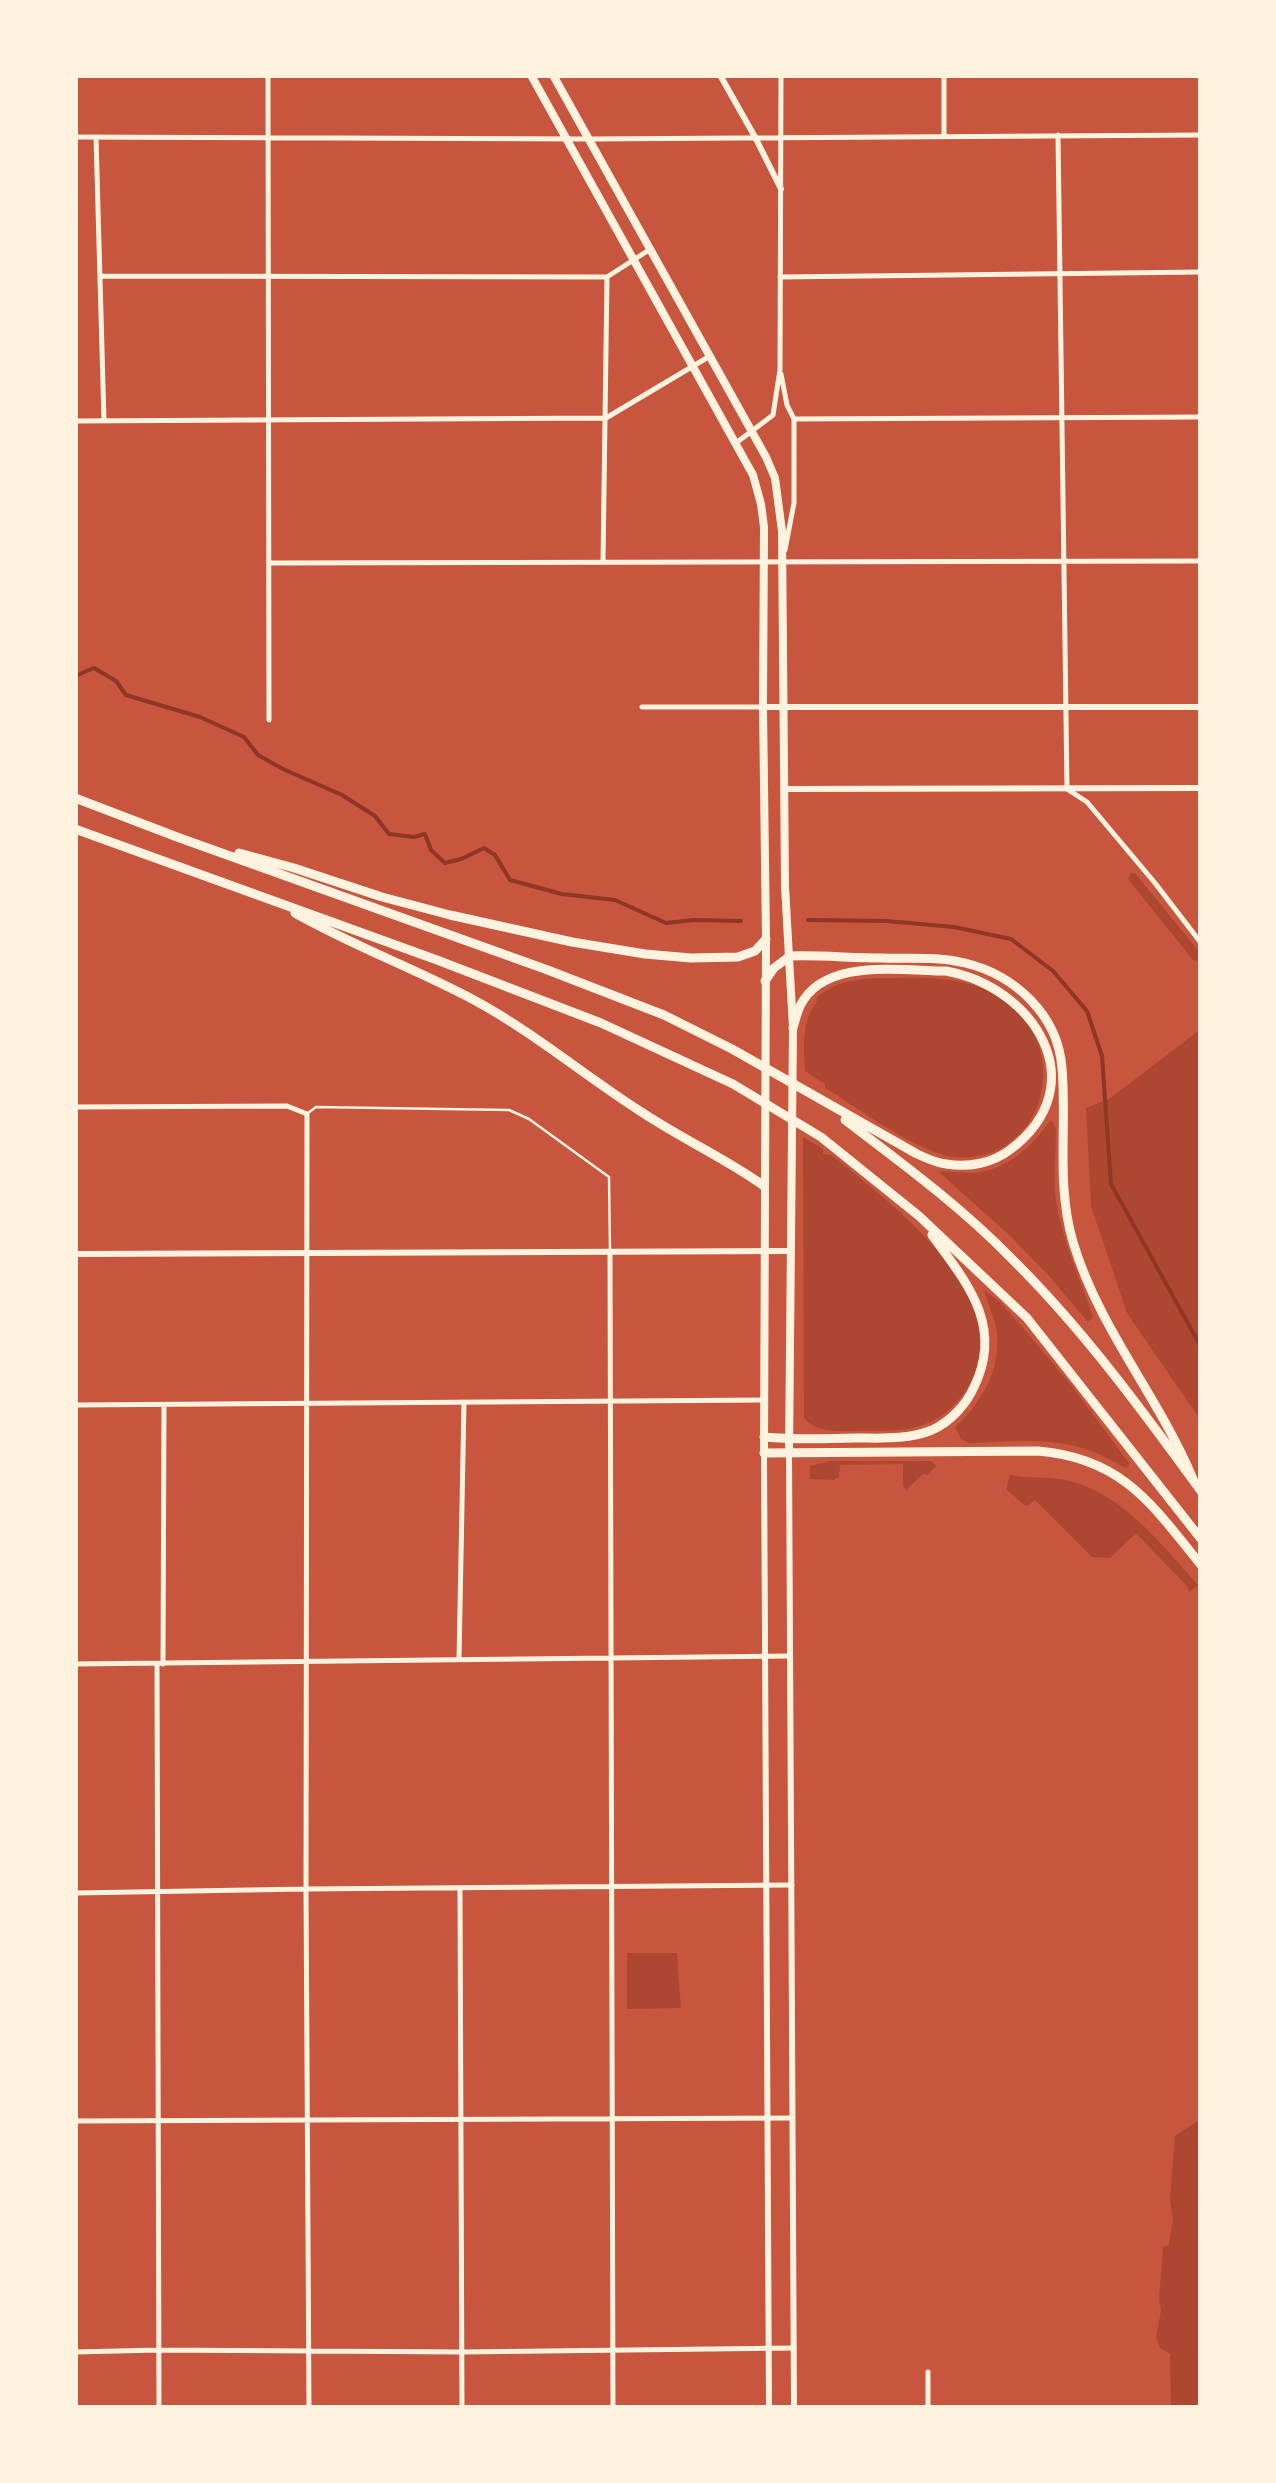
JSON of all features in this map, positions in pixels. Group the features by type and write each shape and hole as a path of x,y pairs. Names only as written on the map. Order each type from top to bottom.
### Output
{"highway":[{"path":"75,798 664,1015 732,1048 916,1154 943,1164 976,1165 1000,1157 1032,1131 1050,1086 1049,1056 1036,1027 1016,1003 976,980 946,971 858,970 832,977 815,987 801,1004 793,1028"},
{"path":"75,830 602,1023 733,1084 821,1137 919,1216 1026,1318 1201,1539"},
{"path":"178,837 382,897 572,942 692,958 748,955 766,939"},
{"path":"271,900 512,1022 636,1110 764,1186"},
{"path":"765,981 790,956 943,959 1000,977 1035,1004 1049,1022 1060,1052 1062,1176 1069,1225 1080,1262 1092,1294 1129,1364 1177,1441 1193,1480"},
{"path":"823,1103 940,1192 1011,1257 1104,1362 1201,1490"},
{"path":"764,1437 789,1440 914,1436 934,1430 968,1398 985,1356 982,1315 970,1289 919,1216"},
{"path":"764,1453 1038,1450 1074,1455 1108,1468 1123,1479 1150,1504 1201,1565"}],"main road":[{"path":"531,75 756,481 764,527 769,2408"},
{"path":"552,75 752,432 774,478 780,503 785,886 793,1028 789,1452 794,2408"},
{"path":"720,75 780,190"},
{"path":"762,706 1201,707"},
{"path":"784,789 1201,788"},
{"path":"75,1254 791,1251"}],"street":[{"path":"268,75 269,720"},
{"path":"735,443 773,415 780,370 780,75"},
{"path":"944,75 944,136"},
{"path":"1058,135 1067,789 1087,802 1201,943"},
{"path":"75,137 588,140 1201,135"},
{"path":"96,137 104,421"},
{"path":"100,276 607,277 650,250"},
{"path":"780,277 1201,272"},
{"path":"603,562 607,277"},
{"path":"75,421 606,418 710,356"},
{"path":"780,370 794,420 794,503 782,562"},
{"path":"794,420 1201,417"},
{"path":"269,563 1201,561"},
{"path":"642,708 762,706"},
{"path":"75,1106 287,1106 307,1114 309,2408"},
{"path":"610,1250 612,2408"},
{"path":"75,1405 764,1400"},
{"path":"459,1659 464,1402"},
{"path":"158,2408 164,1406"},
{"path":"75,1664 790,1656"},
{"path":"75,1893 792,1885"},
{"path":"460,1889 462,2408"},
{"path":"75,2121 794,2118"},
{"path":"75,2352 794,2348"},
{"path":"928,2372 928,2408"}],"lane":[{"path":"307,1114 316,1107 504,1110 529,1119 609,1177 610,1250"}],"shaded area":[{"path":"1135,873 1201,954 1199,961 1193,960 1128,879"},
{"path":"875,978 967,983 995,994 1021,1015 1037,1041 1043,1069 1040,1097 1029,1122 1010,1142 985,1155 939,1154 888,1128 805,1071 806,1026 816,998 844,983"},
{"path":"1201,1029 1201,1421 1127,1313 1091,1206 1086,1108 1109,1099"},
{"path":"1052,1121 1056,1130 1056,1202 1067,1246 1093,1317 1088,1322 1008,1234 939,1172 971,1173 995,1168 1025,1149"},
{"path":"803,1137 823,1149 823,1154 832,1155 917,1228 969,1295 982,1336 978,1368 962,1397 923,1425 892,1431 838,1431 816,1427 804,1418"},
{"path":"984,1290 1001,1303 1071,1385 1129,1466 1054,1442 969,1443 961,1439 955,1427 982,1395 996,1356 996,1327"},
{"path":"831,1461 932,1461 936,1466 908,1492 903,1486 903,1464 840,1465 839,1477 834,1480 810,1479 810,1466"},
{"path":"1010,1475 1065,1480 1104,1495 1155,1537 1198,1585 1189,1592 1136,1533 1110,1558 1092,1557 1035,1500 1024,1505 1006,1489"},
{"path":"627,1953 677,1953 681,2008 627,2009"},
{"path":"1201,2119 1201,2408 1171,2408 1170,2354 1160,2348 1156,2337 1163,2247 1169,2245 1173,2219 1170,2200 1175,2136"}],"waterway":[{"path":"75,676 94,668 116,681 126,695 200,717 244,737 258,755 342,795 375,816 389,834 425,834 431,850 445,863 484,848 495,855 510,880 562,894 615,900 666,923 741,921"},
{"path":"808,920 954,927 1011,939 1053,971 1087,1011 1102,1056 1111,1184 1201,1347"}]}
